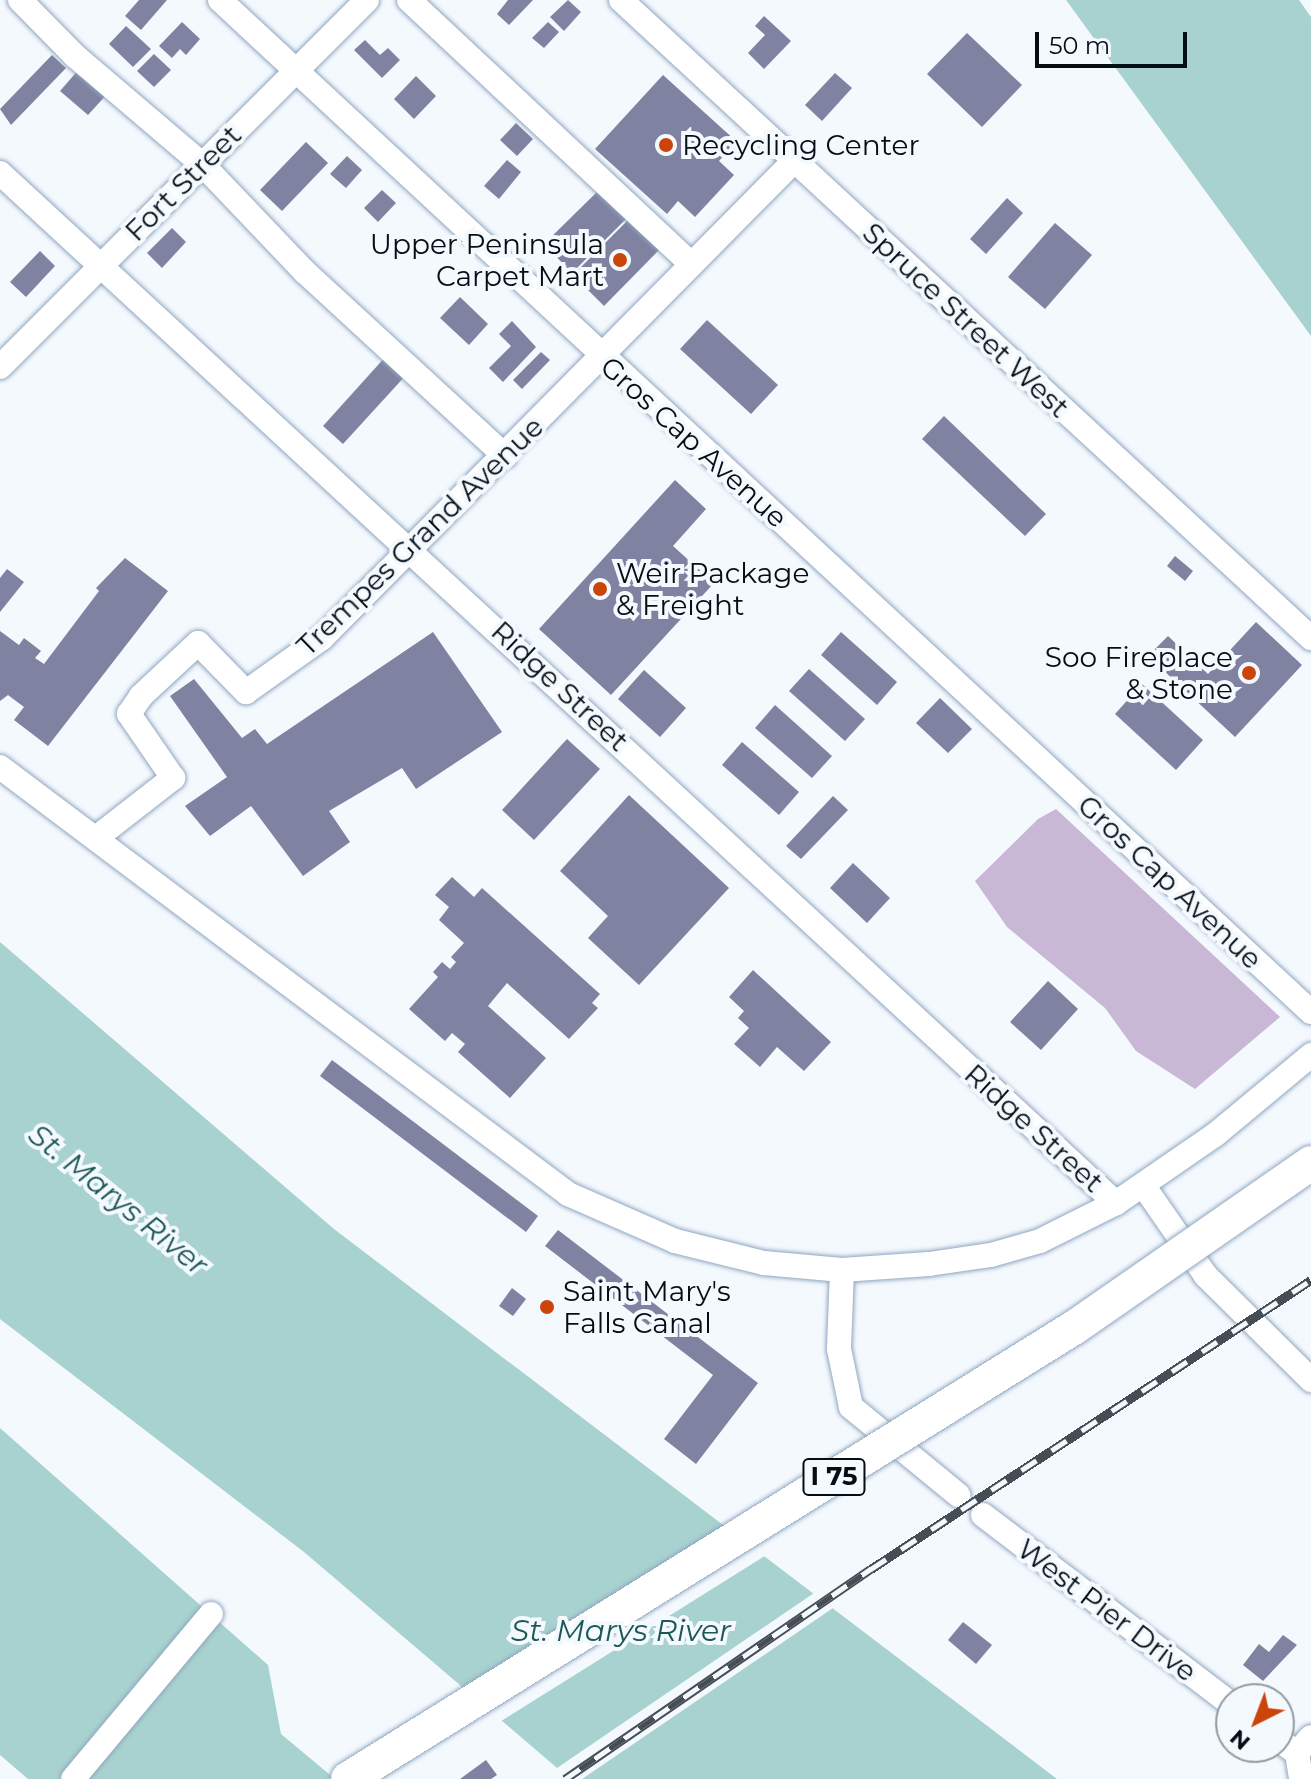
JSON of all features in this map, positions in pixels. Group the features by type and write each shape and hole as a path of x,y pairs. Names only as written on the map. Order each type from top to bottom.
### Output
{"highway":[{"name":"I 75","path":"348,1779 1075,1327 1311,1163"}],"street":[{"path":"20,0 75,56 202,164 305,272 505,456"},
{"name":"Gros Cap Avenue","path":"220,0 601,357 1311,1012"},
{"name":"Fort Street","path":"0,367 367,0"},
{"path":"409,0 690,263"},
{"name":"Spruce Street West","path":"621,0 1311,638"},
{"name":"Trempes Grand Avenue","path":"96,838 173,778 129,714 141,696 198,643 246,692 322,638 414,550 690,263 794,161"},
{"name":"Ridge Street","path":"0,173 414,550 1116,1203"},
{"path":"0,767 568,1194 675,1241 764,1263 842,1270 991,1255 1040,1241 1116,1203 1143,1185 1216,1134 1311,1055"},
{"path":"1143,1185 1206,1276 1311,1380"},
{"path":"842,1270 839,1349 851,1407 958,1495"},
{"name":"West Pier Drive","path":"983,1515 1215,1692"},
{"path":"73,1779 211,1614"},
{"path":"1296,1743 1301,1779"}],"shaded area":[{"path":"1056,809 1280,1017 1195,1089 1136,1051 1105,1008 1007,927 975,881 1038,819"}],"water":[{"path":"1066,0 1299,0 1311,17 1311,336"},
{"name":"St. Marys River","path":"0,942 334,1229 1057,1779 570,1779 304,1552 0,1319"},
{"path":"0,1428 268,1665 281,1734 335,1779 28,1779 0,1755"}],"pier":[{"path":"732,1527 768,1554 498,1723 466,1695"},
{"path":"817,1591 836,1606 582,1779 564,1779 554,1770"}],"building":[{"path":"139,0 167,0 141,30 125,16"},
{"path":"508,0 533,0 509,25 497,14"},
{"path":"568,0 581,12 564,31 550,17"},
{"path":"764,16 791,41 764,69 748,53 765,35 755,26"},
{"path":"182,22 200,39 186,55 180,49 172,58 159,46"},
{"path":"548,22 559,32 544,48 532,38"},
{"path":"126,26 151,49 133,67 109,44"},
{"path":"967,33 1022,85 982,127 927,74"},
{"path":"365,40 380,55 388,48 400,60 382,78 354,50"},
{"path":"154,54 171,70 154,87 137,71"},
{"path":"52,55 66,68 11,125 0,109"},
{"path":"80,68 108,93 88,115 60,91"},
{"path":"835,73 852,88 822,121 805,105"},
{"name":"Recycling Center","path":"663,75 736,141 719,161 734,175 695,217 678,201 667,214 595,149"},
{"path":"416,76 436,96 414,119 394,99"},
{"path":"516,123 533,139 517,156 500,140"},
{"path":"306,142 328,163 282,211 260,190"},
{"path":"347,156 362,170 346,188 330,174"},
{"path":"507,160 521,172 499,199 484,186"},
{"path":"382,190 396,203 378,222 364,208"},
{"path":"599,190 627,218 572,273 544,244"},
{"path":"1007,198 1023,213 986,254 970,239"},
{"path":"629,219 660,249 604,306 573,275"},
{"path":"1055,223 1092,255 1045,309 1008,277"},
{"path":"172,228 186,242 162,268 147,253"},
{"path":"40,251 55,266 26,297 10,282"},
{"path":"460,297 488,324 469,345 440,318"},
{"path":"707,320 778,385 751,414 680,349"},
{"path":"512,321 536,347 503,382 489,368 511,346 499,334"},
{"path":"541,352 550,360 522,389 513,380"},
{"path":"387,355 407,374 343,444 323,426"},
{"path":"944,416 1046,514 1025,536 922,439"},
{"path":"675,480 706,509 673,546 714,583 611,695 539,629"},
{"path":"1175,556 1193,571 1185,581 1167,566"},
{"path":"125,558 168,591 48,746 14,720 24,707 8,695 0,701 0,631 19,645 24,638 41,651 35,658 44,664 99,591 96,588"},
{"path":"7,569 24,582 0,612 0,578"},
{"path":"1256,622 1302,665 1235,737 1148,656 1168,636 1208,674"},
{"path":"433,632 502,732 416,789 402,768 329,811 350,842 303,876 251,806 210,836 185,806 227,777 170,696 194,679 242,738 255,729 267,744"},
{"path":"841,632 897,682 877,705 821,655"},
{"path":"809,669 865,719 845,741 789,691"},
{"path":"644,670 686,708 660,737 618,699"},
{"path":"1142,684 1203,740 1176,770 1115,714"},
{"path":"940,698 972,729 948,753 916,723"},
{"path":"775,705 832,756 812,778 755,728"},
{"path":"567,739 600,769 534,840 502,810"},
{"path":"742,742 799,792 779,815 722,765"},
{"path":"629,795 729,888 639,985 588,938 608,916 560,871"},
{"path":"833,796 848,810 801,859 786,846"},
{"path":"853,863 890,898 867,923 830,888"},
{"path":"452,877 474,897 482,888 600,994 592,1003 598,1008 569,1039 507,983 488,1006 546,1058 510,1098 458,1052 465,1044 452,1033 445,1041 409,1009 438,977 433,972 442,962 450,969 456,962 451,957 464,943 439,920 449,907 435,895"},
{"path":"753,970 831,1042 804,1071 777,1047 760,1067 734,1044 749,1028 738,1018 744,1011 729,997"},
{"path":"1048,981 1078,1009 1041,1050 1010,1022"},
{"path":"332,1060 538,1216 526,1232 320,1076"},
{"path":"558,1230 758,1383 696,1464 664,1439 713,1375 545,1246"},
{"path":"512,1288 526,1299 513,1316 499,1306"},
{"path":"963,1622 992,1645 976,1664 948,1640"},
{"path":"1283,1635 1297,1645 1263,1681 1243,1665 1259,1644 1269,1652"},
{"path":"486,1760 497,1775 491,1779 460,1779"}],"railway":[{"path":"565,1779 871,1569 1311,1280"}],"place":[{"name":"Recycling Center","path":"666,145"},
{"name":"Upper Peninsula Carpet Mart","path":"620,260"},
{"name":"Weir Package & Freight","path":"600,589"},
{"name":"Soo Fireplace & Stone","path":"1249,673"},
{"name":"Saint Mary's Falls Canal","path":"547,1307"}]}
